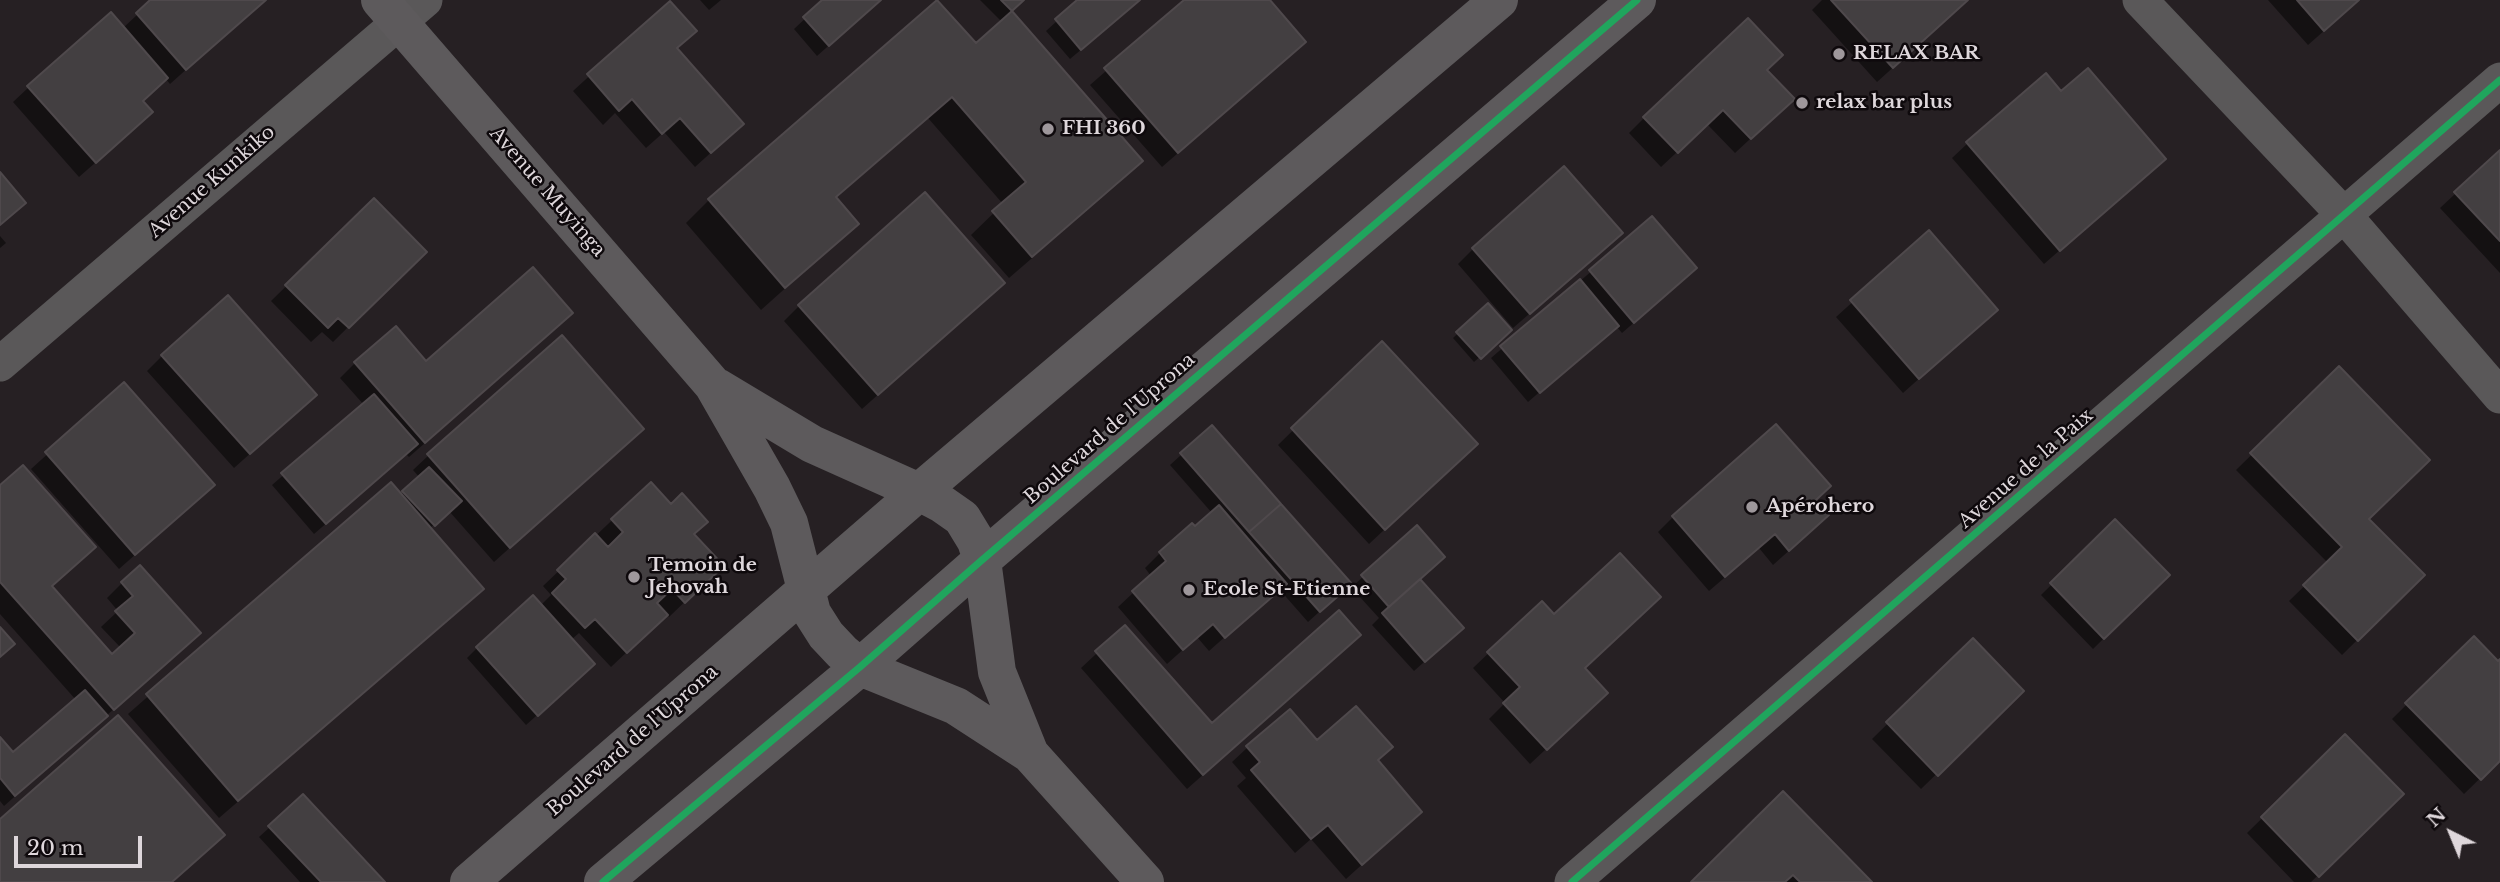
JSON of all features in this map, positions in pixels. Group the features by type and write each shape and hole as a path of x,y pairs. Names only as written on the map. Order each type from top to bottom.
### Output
{"street":[{"name":"Boulevard de l'Uprona","path":"469,882 919,492 1499,0"},
{"name":"Boulevard de l'Uprona","path":"603,882 860,667 1637,0"},
{"path":"2140,0 2344,215 2500,396"},
{"name":"Avenue Muyinga","path":"401,7 713,385 789,523 812,612 826,635 860,667"},
{"name":"Avenue Kunkiko","path":"0,364 401,7"},
{"name":"Avenue de la Paix","path":"1572,882 2500,80"},
{"name":"Avenue Muyinga","path":"713,385 812,444 919,492 962,518 976,541 982,560 997,672 1030,754"},
{"path":"860,667 956,706 1030,754 1145,882"}],"building":[{"path":"150,0 266,0 186,70 136,13"},
{"path":"822,0 881,0 829,46 803,17"},
{"name":"FHI 360","path":"937,0 976,43 1012,11 1143,161 1032,257 992,211 1026,182 952,97 836,197 859,224 785,288 708,199"},
{"path":"1001,0 1024,0 1012,11"},
{"path":"1077,0 1140,0 1081,50 1055,19"},
{"path":"1184,0 1270,0 1306,42 1178,153 1104,68"},
{"path":"1831,0 1968,0 1893,68"},
{"path":"2297,0 2359,0 2324,31"},
{"path":"670,1 697,31 677,48 744,124 711,153 680,118 662,134 632,99 619,111 587,74"},
{"path":"111,12 168,78 143,101 153,112 96,163 27,86"},
{"path":"1748,18 1783,55 1767,70 1795,99 1751,139 1723,110 1678,153 1643,117"},
{"path":"2088,68 2166,159 2060,251 1966,142 2046,73 2061,91"},
{"path":"2500,150 2500,241 2454,192"},
{"path":"1564,166 1623,233 1530,314 1472,248"},
{"path":"0,172 26,203 0,225"},
{"path":"925,192 1005,283 878,395 798,305"},
{"path":"374,198 427,252 349,328 338,318 328,328 285,285"},
{"path":"1652,216 1697,268 1634,323 1589,270"},
{"path":"1929,230 1998,310 1919,379 1850,300"},
{"path":"533,267 573,313 425,443 354,362 396,326 426,361"},
{"path":"1580,279 1619,326 1540,393 1500,346"},
{"path":"228,295 317,395 250,454 161,355"},
{"path":"1488,303 1512,330 1481,359 1456,332"},
{"path":"562,335 644,429 510,548 427,454"},
{"path":"1382,341 1478,444 1385,530 1291,428"},
{"path":"2339,366 2430,460 2369,519 2425,575 2358,641 2303,585 2342,547 2250,453"},
{"path":"124,382 215,485 135,555 45,452"},
{"path":"374,394 418,444 326,524 281,473"},
{"name":"Apérohero","path":"1776,424 1831,486 1816,500 1829,515 1789,551 1775,534 1725,577 1672,516"},
{"path":"1212,425 1281,504 1249,532 1180,453"},
{"path":"23,465 96,547 52,586 112,654 135,633 115,611 133,596 121,582 140,565 201,633 114,710 0,582 0,485"},
{"path":"429,467 462,501 435,526 402,491"},
{"path":"391,482 484,589 238,801 146,694"},
{"path":"651,482 671,504 682,493 708,522 694,534 724,566 685,603 672,589 657,603 668,615 627,653 595,619 585,628 552,593 566,579 557,570 595,533 608,547 623,532 611,519"},
{"path":"1281,504 1352,584 1320,612 1249,532"},
{"path":"1219,505 1287,584 1225,638 1213,624 1183,650 1132,591 1166,561 1159,552 1192,523 1195,526"},
{"path":"2115,519 2170,575 2104,639 2050,583"},
{"path":"1417,525 1445,557 1389,607 1361,575"},
{"path":"1620,553 1661,597 1585,668 1608,693 1547,750 1503,703 1520,687 1487,652 1542,601 1554,614"},
{"path":"1420,579 1464,628 1425,662 1382,613"},
{"path":"533,595 595,664 538,716 476,647"},
{"path":"1339,610 1361,635 1203,775 1095,651 1125,625 1212,723"},
{"path":"0,627 15,644 0,657"},
{"path":"2474,636 2498,661 2500,659 2500,761 2481,780 2405,703"},
{"path":"1973,638 2024,691 1938,776 1886,722"},
{"path":"85,690 108,716 15,796 0,778 0,737 13,752"},
{"path":"1356,706 1393,747 1378,760 1422,812 1362,865 1328,825 1311,839 1251,770 1260,762 1246,746 1290,709 1317,740"},
{"path":"118,715 225,835 172,882 0,882 0,819"},
{"path":"2345,734 2404,794 2319,877 2261,817"},
{"path":"1783,791 1872,882 1800,882 1793,875 1785,882 1691,882"},
{"path":"303,794 385,882 321,882 268,826"}],"cycle path":[{"path":"603,882 860,667 1637,0"},
{"path":"1572,882 2500,80"}],"place":[{"name":"RELAX BAR","path":"1839,54"},
{"name":"relax bar plus","path":"1802,103"},
{"name":"FHI 360","path":"1048,129"},
{"name":"Apérohero","path":"1752,507"},
{"name":"Temoin de Jehovah","path":"634,577"},
{"name":"Ecole St-Etienne","path":"1189,590"}]}
